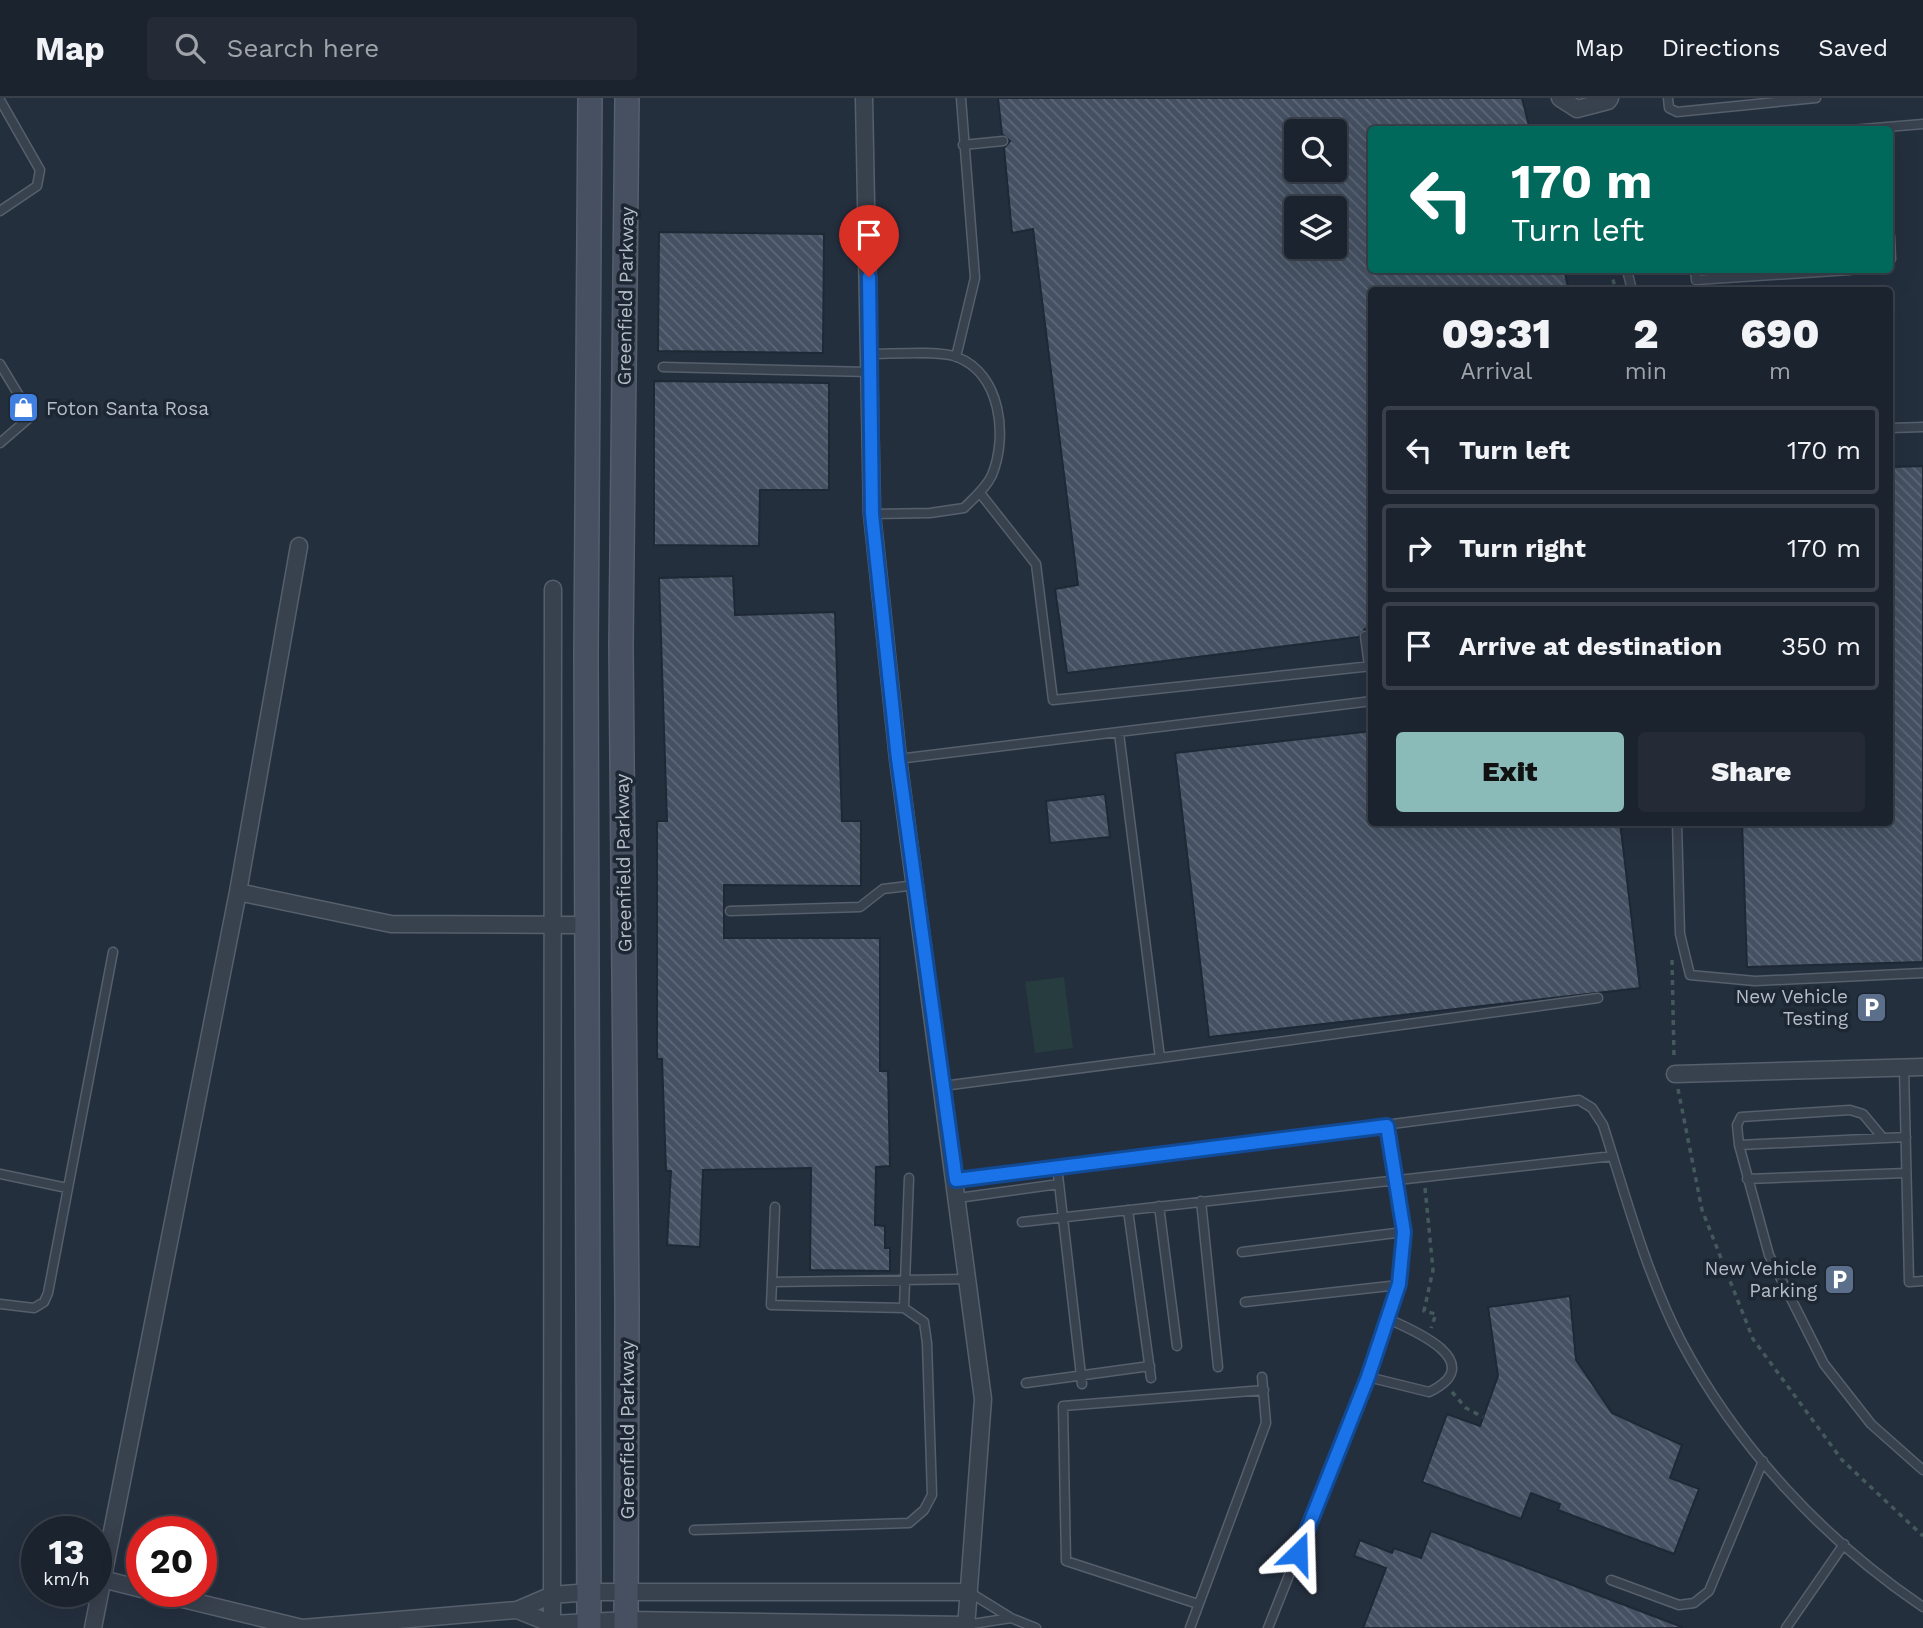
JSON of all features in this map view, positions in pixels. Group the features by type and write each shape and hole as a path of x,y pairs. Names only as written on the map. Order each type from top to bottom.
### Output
{"main road":[{"name":"Greenfield Parkway","path":"589,1625 587,925 590,98"},
{"name":"Greenfield Parkway","path":"626,1624 621,646 627,98"}],"street":[{"path":"517,1610 552,1626 626,1624 966,1627 983,1399 898,759 872,514 864,98"},
{"path":"1560,98 1577,109 1608,101 1610,98"},
{"path":"112,1528 238,892 299,546"},
{"path":"552,589 552,1626"},
{"path":"238,892 391,924 587,925"},
{"path":"1675,1074 1923,1067"},
{"path":"216,1607 302,1628 517,1610 552,1594 969,1592"},
{"path":"93,1628 97,1607"}],"lane":[{"path":"956,357 975,278 961,98"},
{"path":"1668,98 1670,108 1677,112 1816,98"},
{"path":"0,100 40,170 37,186 0,211"},
{"path":"1893,128 1923,124"},
{"path":"963,145 1003,141"},
{"path":"1695,273 1696,280 1804,273"},
{"path":"871,354 956,357 977,370 989,385 998,410 998,456 991,477 980,493 964,508 930,513 872,514"},
{"path":"0,365 29,412 23,424 0,443"},
{"path":"663,367 870,372"},
{"path":"1893,428 1923,427"},
{"path":"980,493 1037,564 1053,700 1368,666"},
{"path":"1365,636 1368,651"},
{"path":"898,759 1368,702"},
{"path":"1119,733 1160,1058"},
{"path":"1677,826 1681,934 1689,975 1755,981 1923,974"},
{"path":"730,911 860,907 883,889 916,885"},
{"path":"0,1304 34,1308 44,1302 48,1293 113,952"},
{"path":"943,1086 1598,998"},
{"path":"1904,1068 1909,1282 1923,1281"},
{"path":"956,1180 1580,1100 1592,1108 1603,1125 1642,1247 1681,1340 1730,1418 1763,1461 1822,1526 1923,1607"},
{"path":"1883,1138 1863,1114 1850,1110 1741,1117 1737,1125 1747,1180 1769,1255 1824,1364 1871,1424 1923,1470"},
{"path":"1268,1628 1368,1377 1399,1284 1404,1232 1387,1126"},
{"path":"1739,1145 1906,1137"},
{"path":"1022,1222 1613,1156"},
{"path":"1057,1166 1081,1380"},
{"path":"0,1174 67,1188"},
{"path":"1747,1180 1906,1174"},
{"path":"904,1308 909,1178"},
{"path":"958,1198 1059,1184"},
{"path":"1201,1202 1218,1367"},
{"path":"1159,1206 1177,1346"},
{"path":"694,1531 909,1523 924,1510 932,1495 924,1322 904,1308 771,1305 775,1207"},
{"path":"1128,1210 1151,1378"},
{"path":"1242,1252 1404,1232"},
{"path":"772,1282 968,1279"},
{"path":"1245,1302 1399,1284"},
{"path":"1368,1377 1429,1392 1446,1384 1450,1367 1440,1345 1428,1336 1388,1319"},
{"path":"1026,1383 1081,1380 1150,1366"},
{"path":"1190,1628 1266,1423 1262,1377"},
{"path":"1198,1604 1066,1560 1063,1406 1264,1390"},
{"path":"1611,1580 1679,1605 1694,1603 1709,1591 1763,1461"},
{"path":"1786,1628 1844,1544"},
{"path":"969,1592 1012,1618 1036,1628"},
{"path":"966,1627 1012,1618"}],"path":[{"path":"1672,948 1675,1074 1702,1210 1754,1339 1842,1460 1923,1536"},
{"path":"1423,1176 1433,1270 1424,1311 1436,1314 1428,1336"},
{"path":"1446,1384 1466,1408 1483,1417"}],"green space":[{"path":"1064,977 1073,1048 1035,1053 1025,982"}],"building":[{"path":"998,98 1522,98 1529,126 1368,126 1368,273 1565,273 1568,287 1368,287 1368,632 1365,629 1359,637 1067,673 1055,589 1078,585 1033,229 1012,233 1004,148 1010,141 1002,134"},
{"path":"659,232 824,234 823,353 658,351"},
{"path":"654,381 829,383 829,490 760,490 759,546 654,545"},
{"path":"1923,466 1923,962 1747,967 1742,826 1893,826 1893,467"},
{"path":"733,576 735,615 835,612 842,821 861,821 861,886 724,885 724,938 880,938 880,1071 888,1071 890,1166 876,1167 875,1225 885,1226 885,1248 890,1248 890,1271 810,1270 811,1168 703,1170 700,1247 667,1245 671,1171 666,1171 662,1059 657,1059 657,821 667,821 659,578"},
{"path":"1368,731 1368,826 1620,826 1640,988 1209,1037 1175,753"},
{"path":"1105,794 1110,837 1050,843 1046,801"},
{"path":"1570,1296 1576,1360 1612,1413 1682,1445 1670,1478 1699,1489 1674,1554 1558,1510 1560,1504 1531,1493 1521,1519 1422,1482 1447,1414 1480,1426 1498,1376 1488,1307"},
{"path":"1431,1531 1682,1628 1363,1628 1386,1568 1354,1556 1360,1540 1392,1553 1394,1548 1421,1558"}],"place":[{"name":"Foton Santa Rosa","path":"23,408"},
{"name":"New Vehicle Testing","path":"1871,1007"},
{"name":"New Vehicle Parking","path":"1840,1279"}],"route":[{"path":"869,277 872,514 898,759 956,1180 1387,1126 1404,1232 1399,1284 1368,1377 1298,1553"}]}
